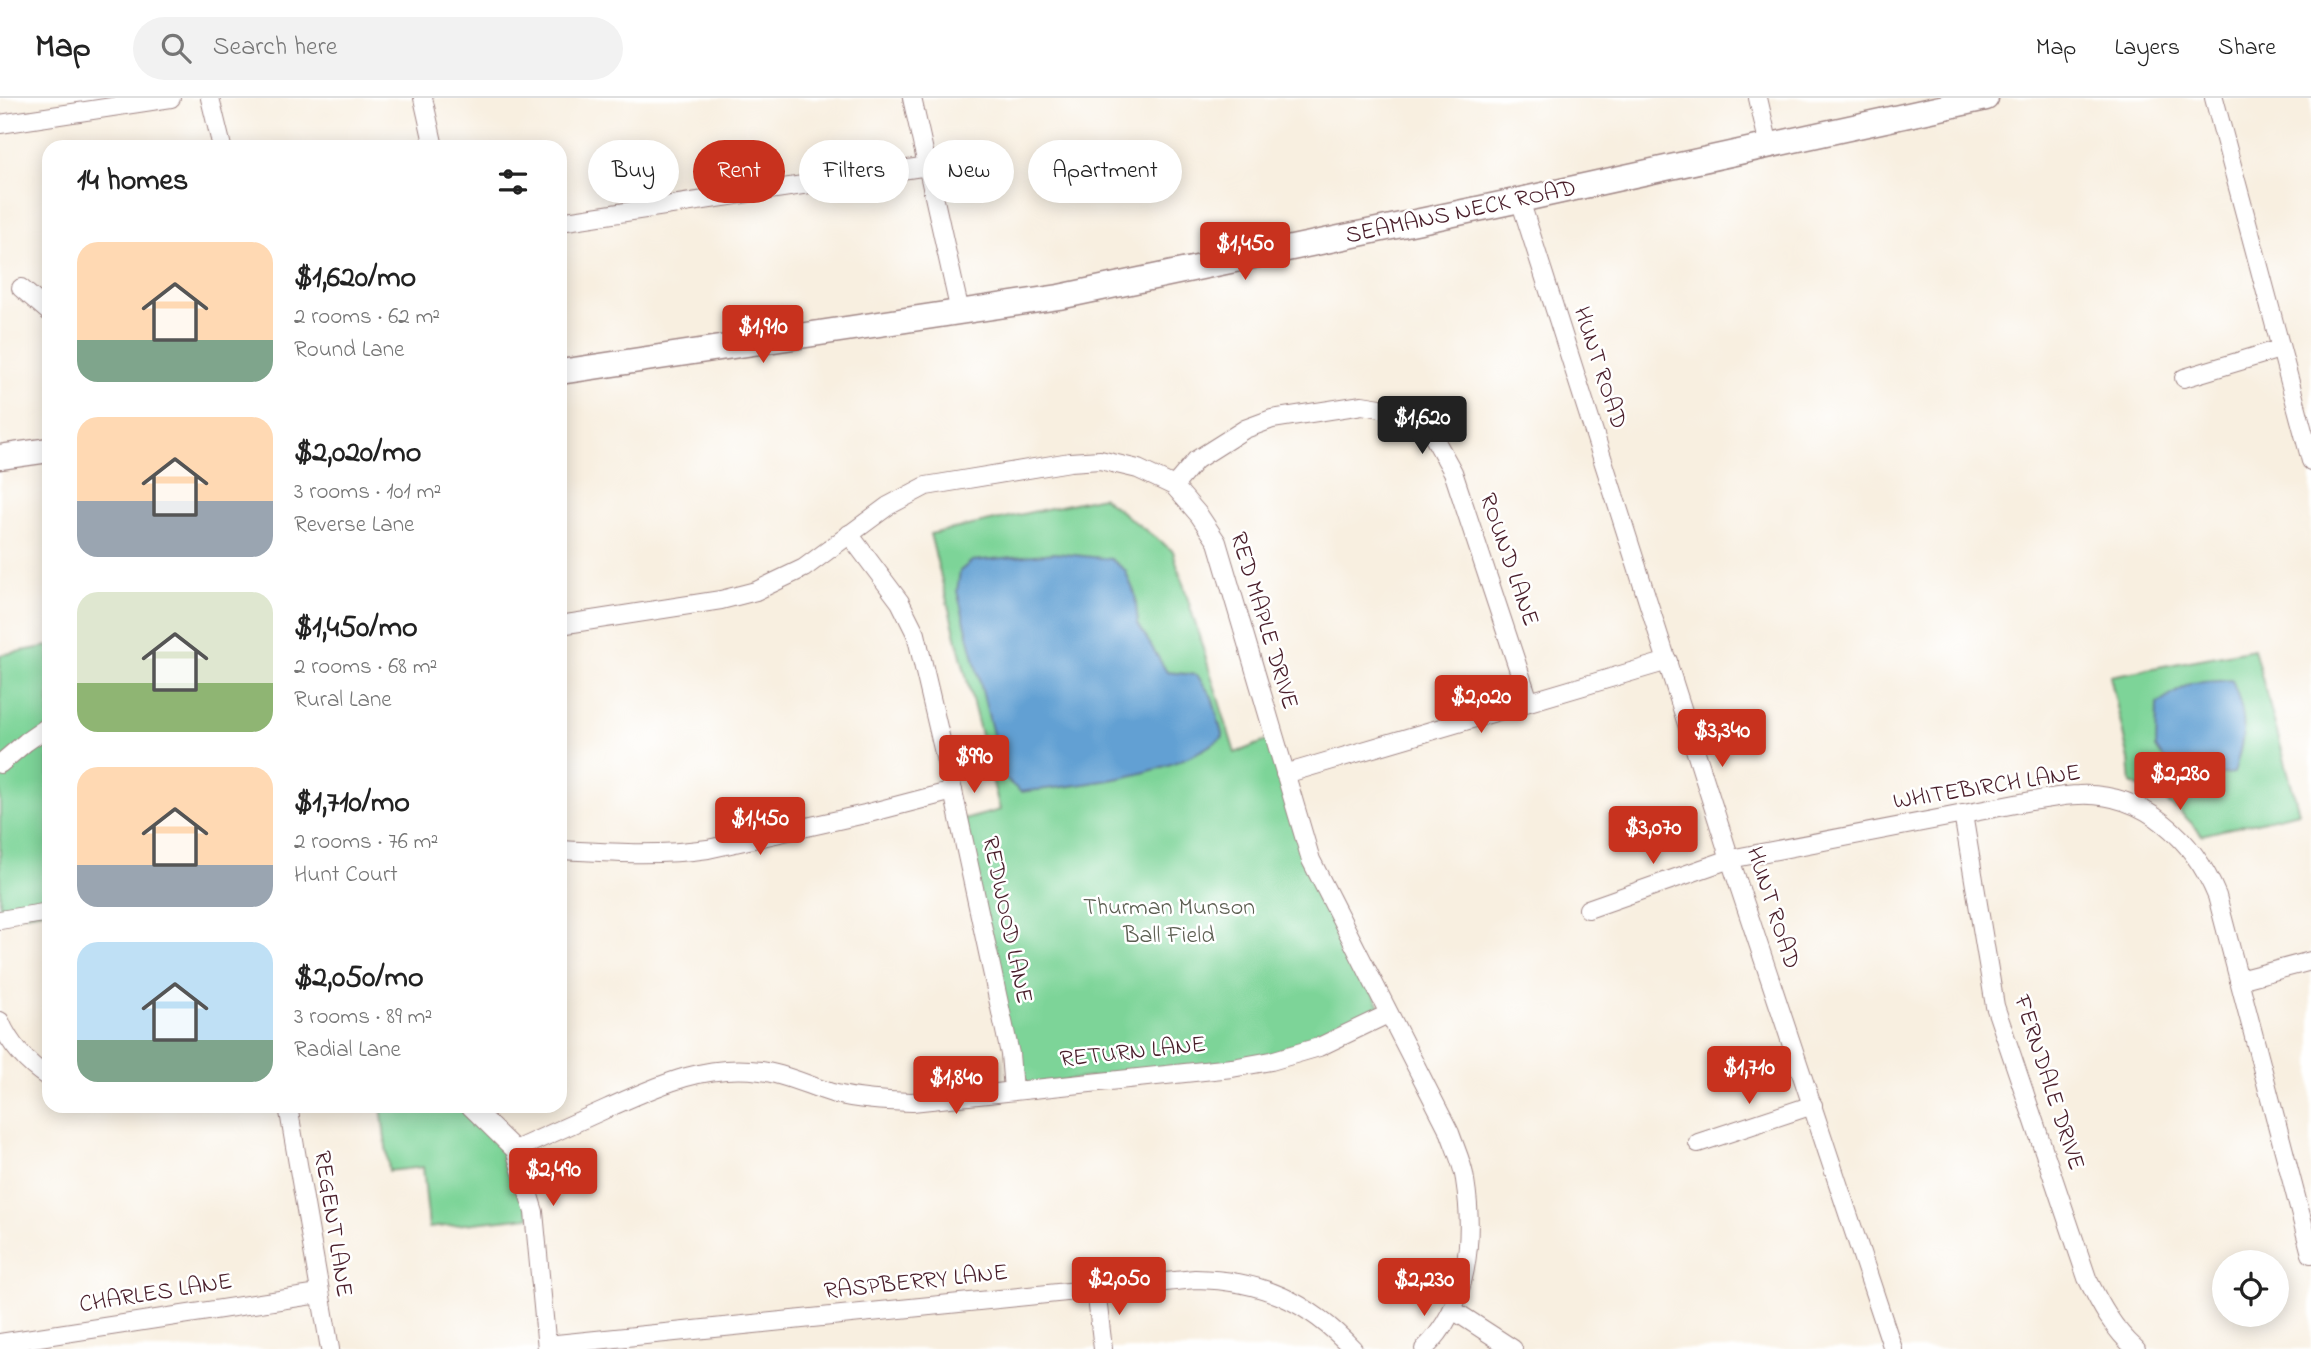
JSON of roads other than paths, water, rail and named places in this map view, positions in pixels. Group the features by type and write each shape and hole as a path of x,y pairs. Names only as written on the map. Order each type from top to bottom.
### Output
{"main road":[{"name":"SEAMANS NECK ROAD","path":"567,371 1059,297 1986,98"},
{"path":"0,457 42,451"}],"street":[{"path":"0,124 172,98"},
{"path":"210,98 220,140"},
{"path":"423,98 432,140"},
{"path":"912,98 923,145"},
{"path":"1758,98 1769,146"},
{"path":"2214,98 2311,461"},
{"path":"567,221 923,167"},
{"name":"HUNT ROAD","path":"1520,200 1730,859 1892,1349"},
{"path":"936,203 960,312"},
{"path":"21,288 42,306"},
{"path":"2183,378 2280,349"},
{"name":"ROUND LANE","path":"1174,486 1196,460 1245,429 1272,419 1362,405 1393,410 1432,434 1453,472 1529,701"},
{"name":"RED MAPLE DRIVE","path":"567,624 721,600 756,591 804,568 888,506 926,486 1070,462 1100,460 1138,469 1174,486 1199,515 1217,542 1311,860 1450,1133 1465,1177 1470,1227 1462,1282 1452,1310 1424,1349"},
{"name":"REDWOOD LANE","path":"849,534 900,602 916,635 953,790 1010,1054 1013,1090"},
{"path":"1285,774 1668,662"},
{"path":"0,764 42,731"},
{"path":"567,850 624,854 681,853 708,849 865,814 953,790"},
{"name":"WHITEBIRCH LANE","path":"1588,909 1730,859 2031,801 2081,795 2117,799 2148,812 2184,840 2208,875 2217,896 2311,1254"},
{"name":"FERNDALE DRIVE","path":"1963,814 1995,1006 2087,1278 2106,1314 2125,1340 2136,1349"},
{"path":"0,920 42,913"},
{"path":"2239,980 2311,961"},
{"name":"RETURN LANE","path":"515,1150 653,1088 712,1070 764,1071 834,1093 876,1101 912,1101 1232,1068 1271,1061 1319,1047 1388,1014"},
{"path":"0,1021 30,1066 42,1074"},
{"path":"1698,1143 1812,1105"},
{"name":"REGENT LANE","path":"289,1113 318,1294 330,1349"},
{"path":"477,1113 515,1150 534,1212 547,1347"},
{"name":"RASPBERRY LANE","path":"547,1347 1096,1289 1219,1279 1257,1286 1290,1298 1318,1316 1353,1349"},
{"path":"1096,1289 1102,1349"},
{"name":"CHARLES LANE","path":"0,1343 318,1294"},
{"path":"1452,1310 1513,1349"}],"water":[{"path":"1055,553 1111,559 1125,570 1135,594 1138,624 1167,672 1197,675 1212,697 1223,737 1177,762 1126,777 1021,792 1004,778 957,591 960,571 972,561"},
{"path":"2232,680 2241,706 2244,726 2234,773 2180,778 2156,749 2157,704 2191,683"}],"park label":[{"name":"Thurman Munson Ball Field","path":"1169,922"}]}
